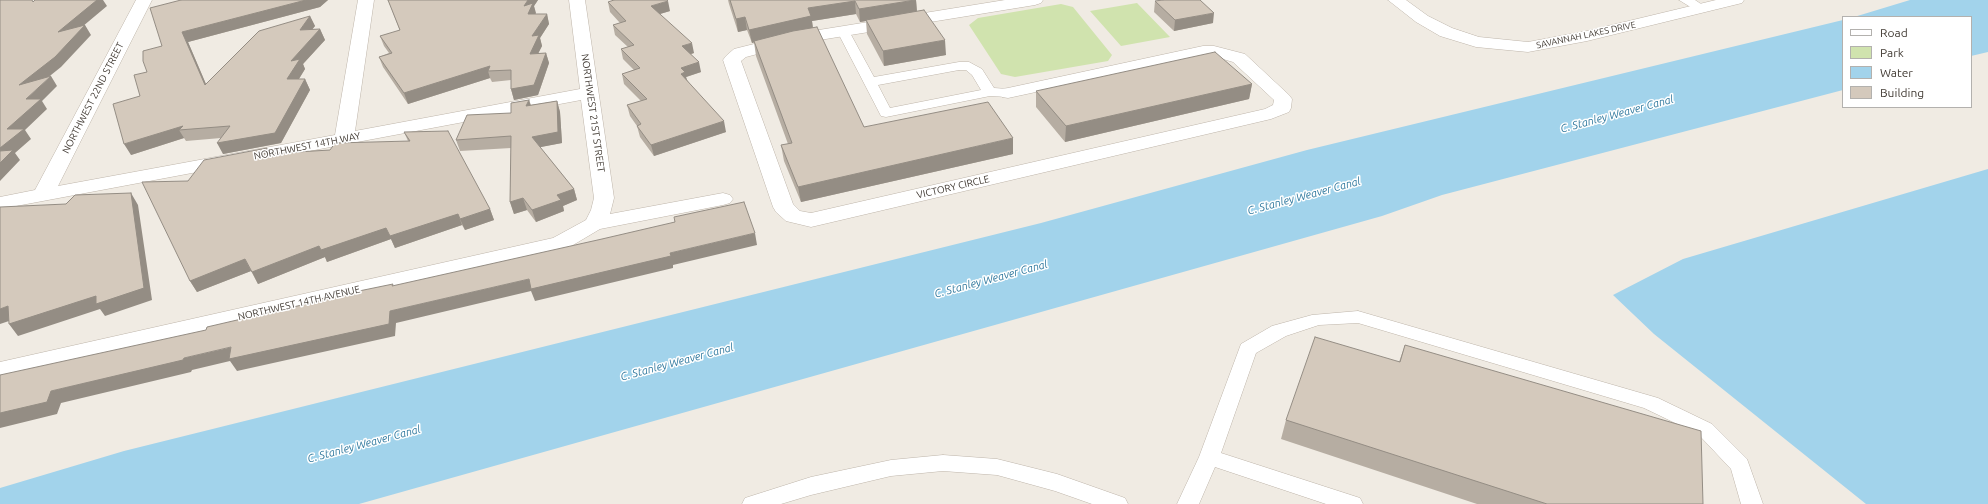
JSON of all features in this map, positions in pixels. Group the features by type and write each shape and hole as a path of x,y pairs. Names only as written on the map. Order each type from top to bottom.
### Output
{"street":[{"name":"NORTHWEST 22ND STREET","path":"43,195 144,0"},
{"path":"344,139 366,0"},
{"name":"NORTHWEST 21ST STREET","path":"577,0 604,198 602,210 594,224"},
{"name":"VICTORY CIRCLE","path":"999,93 1203,51 1214,51 1239,58 1283,99 1282,108 1271,113 811,220 793,216 783,207 732,60 740,53 754,48 843,31 1035,0"},
{"name":"SAVANNAH LAKES DRIVE","path":"1396,0 1422,19 1446,32 1476,42 1528,47 1556,43 1736,0"},
{"name":"NORTHWEST 14TH WAY","path":"0,203 590,93"},
{"name":"NORTHWEST 14TH AVENUE","path":"0,371 560,243 594,224 723,199"}],"lane":[{"path":"1685,0 1701,8"},
{"path":"843,31 886,113 999,93"},
{"path":"871,82 959,66 969,66 999,93"},
{"path":"1188,504 1209,456 1248,349 1279,331 1318,319 1358,317 1652,403 1705,429 1740,465 1752,504"},
{"path":"1209,456 1352,504"},
{"path":"753,504 811,486 891,468 943,463 997,467 1057,483 1090,500 1117,504"}],"green space":[{"path":"1137,3 1170,37 1121,46 1090,11"},
{"path":"1061,4 1073,7 1112,55 1108,61 1015,77 1001,74 969,25 978,18"}],"water":[{"path":"1910,0 1988,0 1988,52 1972,56 1972,16 1857,16"},
{"name":"C. Stanley Weaver Canal","path":"1842,20 1842,90 1442,195 1382,216 359,504 0,504 0,488 124,451 1041,223 1307,150"},
{"path":"1988,169 1988,504 1866,504 1654,334 1613,295 1683,259"}],"building":[{"path":"0,0 32,0 33,2 35,0 97,0 58,32 85,25 55,57 19,85 51,76 26,99 41,99 7,129 24,129 0,148"},
{"path":"181,0 306,0 182,32 205,85 259,31 310,16 300,30 320,29 291,61 300,59 287,79 305,79 275,133 217,143 230,126 179,130 183,126 124,144 113,104 140,96 134,75 147,72 143,61 143,51 162,46 150,8"},
{"path":"388,0 528,0 524,6 533,3 528,14 547,14 532,36 539,35 530,54 546,53 534,85 511,89 511,70 488,71 490,66 404,93 379,57 392,53 380,36 400,30"},
{"path":"614,0 668,1 651,6 692,43 682,46 699,62 681,68 685,72 681,74 724,121 651,145 637,126 641,124 627,105 647,99 622,74 640,68 621,49 634,45 613,25 626,21 608,2"},
{"path":"730,0 915,0 859,9 855,1 808,8 811,16 749,30 745,17 736,19"},
{"path":"1200,0 1214,13 1175,20 1155,1"},
{"path":"924,10 945,40 883,51 866,20"},
{"path":"817,27 864,127 988,102 1013,138 798,187 781,145 792,143 754,41 793,31"},
{"path":"1215,52 1252,84 1066,126 1036,91"},
{"path":"529,100 526,106 557,101 558,132 532,137 574,189 557,195 561,200 532,210 523,198 510,202 511,136 456,140 467,115 511,113 511,103"},
{"path":"448,131 490,209 460,219 458,214 390,236 386,228 321,250 319,246 252,272 245,259 190,281 142,182 188,181 204,160 267,148 264,154 330,150 335,143 410,141 404,132"},
{"path":"13,150 0,163 0,151"},
{"path":"131,193 144,288 96,304 96,296 9,324 8,306 0,309 0,207 66,204 75,195"},
{"path":"744,202 755,233 670,253 671,256 531,289 529,279 390,311 389,324 229,359 231,347 184,358 183,360 51,391 47,402 0,413 0,375 206,330 207,327 319,301 320,299 393,284 392,286 602,239 675,222 674,217"},
{"path":"1315,337 1400,362 1405,345 1701,431 1703,504 1547,504 1286,420"}]}
